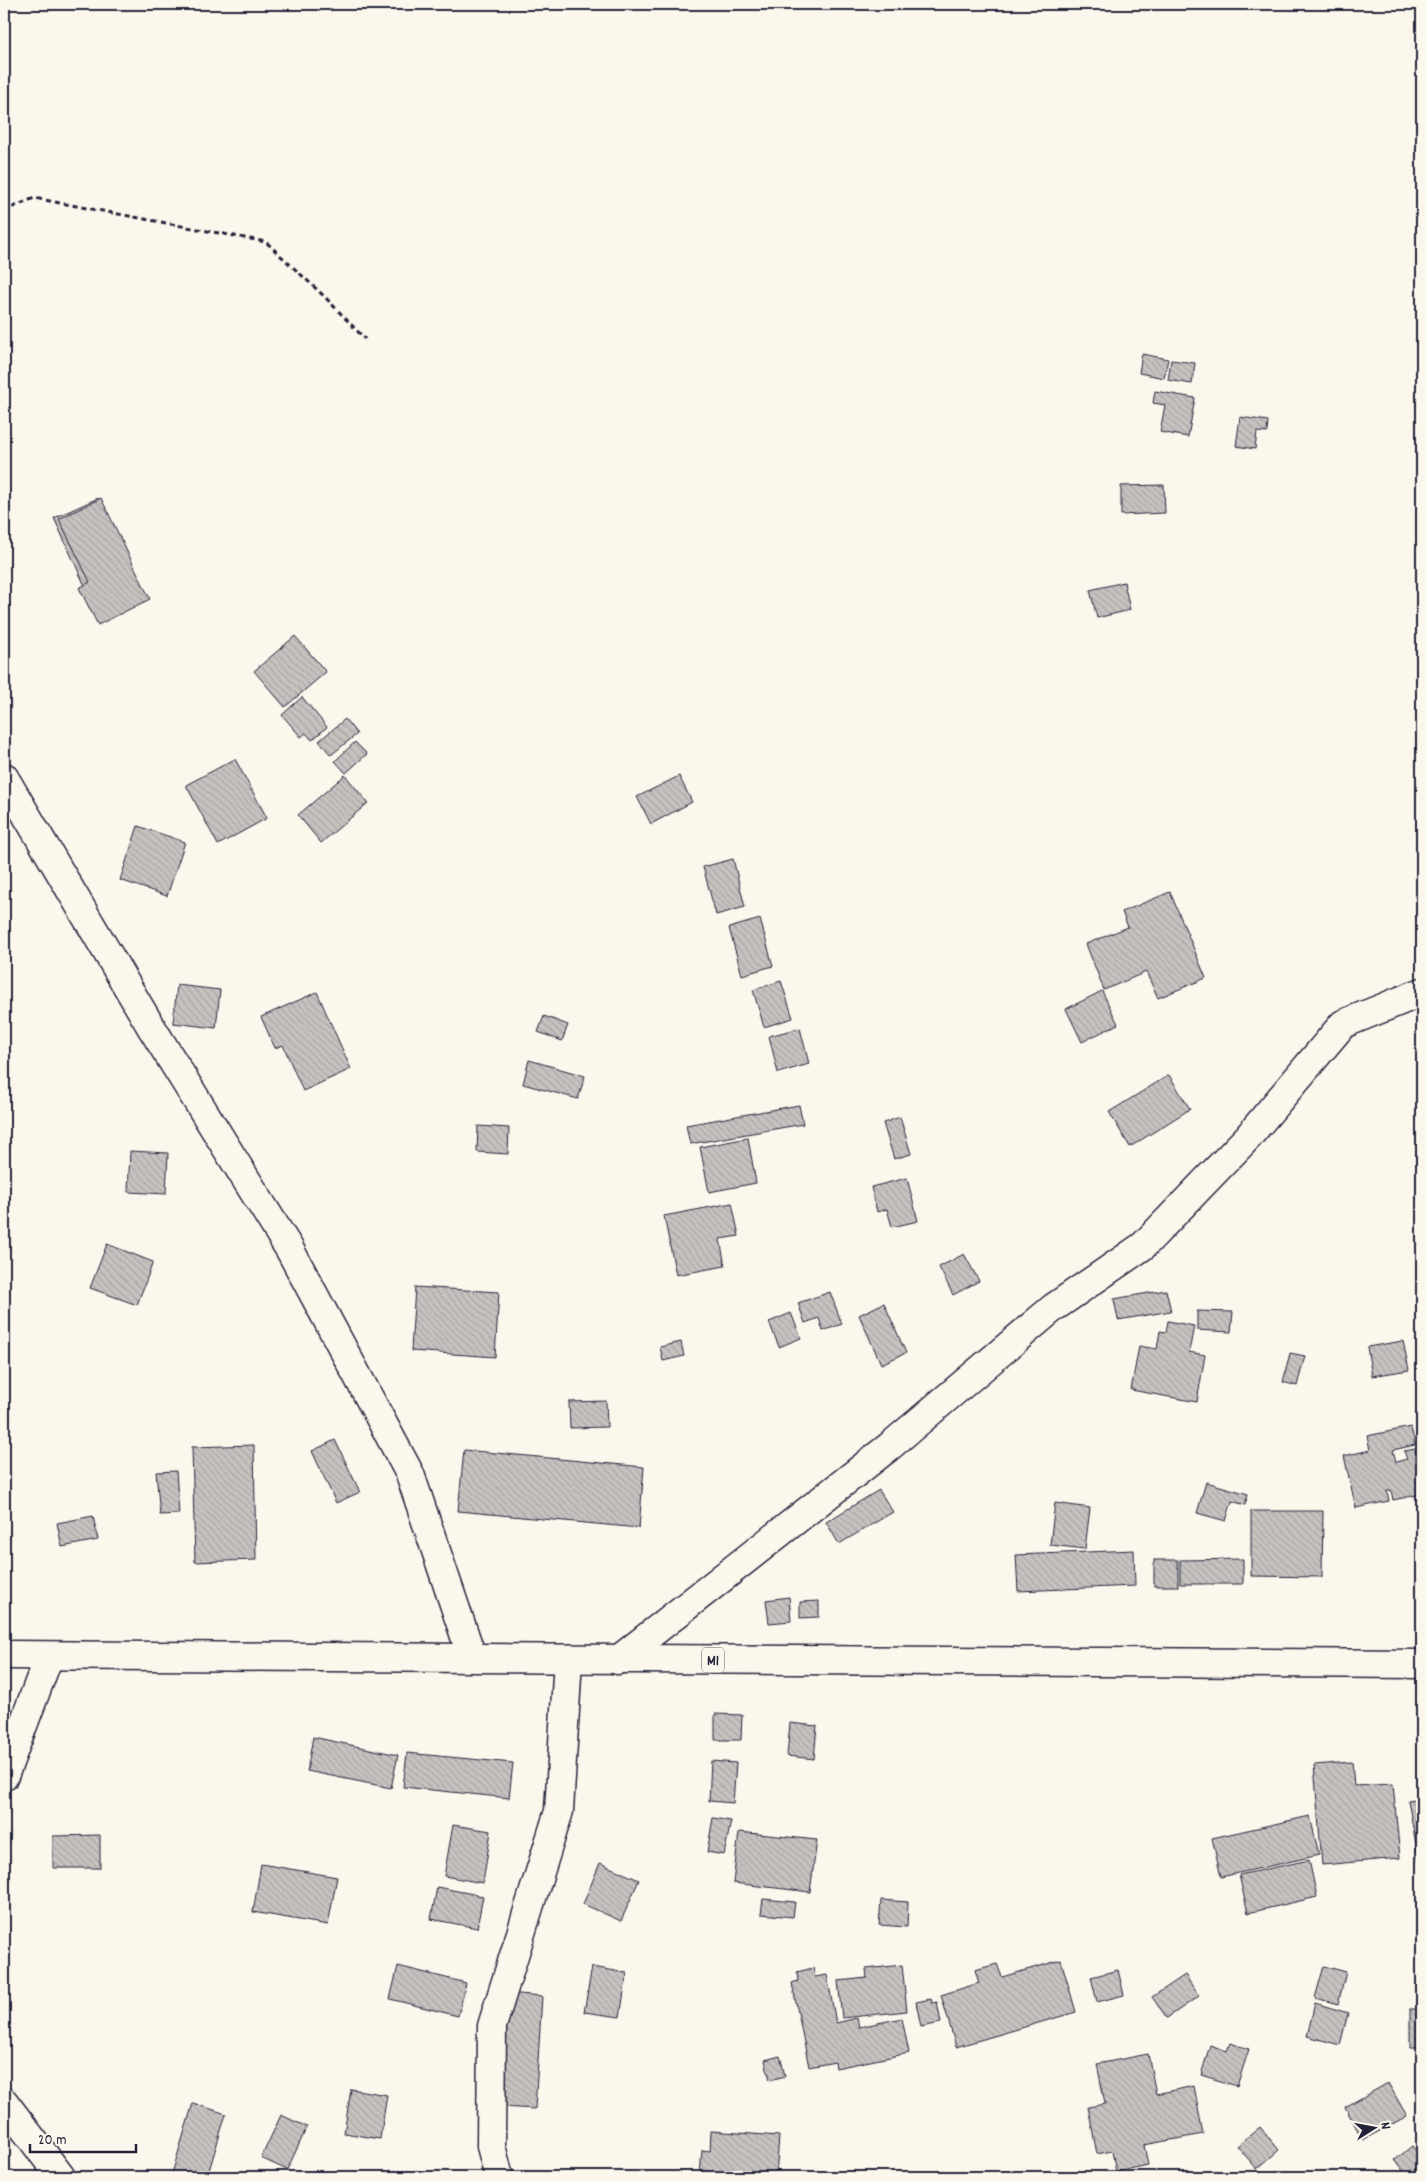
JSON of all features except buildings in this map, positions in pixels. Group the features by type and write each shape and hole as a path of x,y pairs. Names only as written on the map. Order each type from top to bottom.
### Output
{"main road":[{"path":"4,777 150,1025 290,1250 410,1474 472,1657"},
{"path":"618,1660 890,1446 1053,1308 1143,1246 1248,1137 1343,1024 1422,992"},
{"name":"M1","path":"4,1655 1422,1664"},
{"path":"4,1776 49,1656"},
{"path":"499,2177 491,2146 492,2026 559,1811 568,1659"},
{"path":"4,2102 60,2177"}],"path":[{"path":"4,210 34,198 266,242 325,297 365,339"}]}
